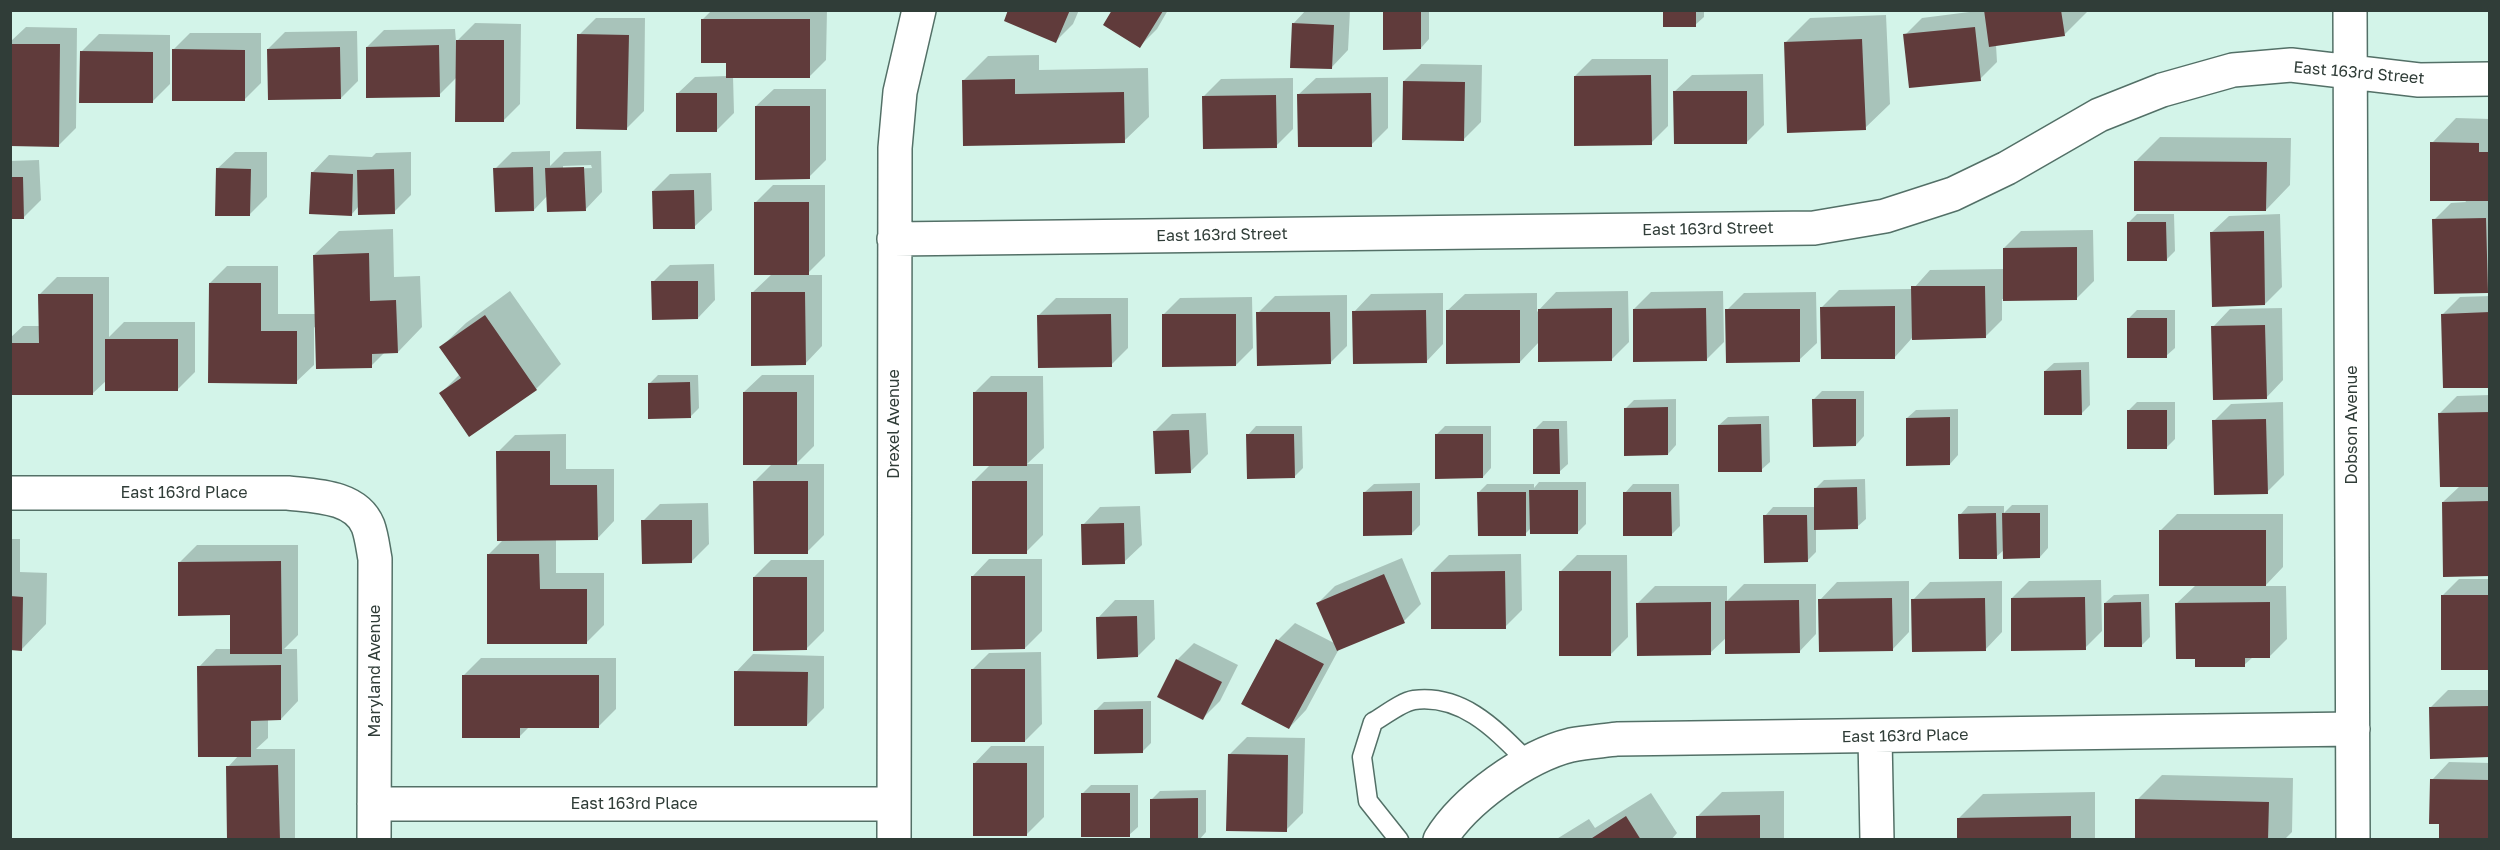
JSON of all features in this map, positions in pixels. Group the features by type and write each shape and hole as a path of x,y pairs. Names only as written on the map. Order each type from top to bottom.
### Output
{"street":[{"name":"Drexel Avenue","path":"894,840 895,148 900,92 919,10"},
{"name":"Dobson Avenue","path":"2350,10 2353,840"},
{"name":"East 163rd Street","path":"894,239 1814,228 1885,216 1953,194 2007,168 2099,115 2162,90 2233,70 2292,65 2419,80 2490,79"},
{"name":"East 163rd Place","path":"10,492 288,493 331,498 355,508"},
{"name":"Maryland Avenue","path":"355,508 367,525 375,559 374,840"},
{"name":"East 163rd Place","path":"1440,840 1475,801 1528,762 1569,746 1617,739 2353,729"},
{"path":"1875,737 1877,840"},
{"name":"East 163rd Place","path":"374,804 894,804"}],"lane":[{"path":"1399,840 1368,801 1362,757 1373,722 1412,700 1448,701 1486,721 1528,762"}],"building":[{"path":"1008,10 1070,10 1056,43 1004,21"},
{"path":"1112,10 1163,11 1140,48 1103,25"},
{"path":"1383,10 1421,10 1421,49 1383,50"},
{"path":"1663,10 1696,10 1696,27 1663,27"},
{"path":"1984,10 2061,10 2065,36 1989,47"},
{"path":"701,19 810,19 810,78 726,78 726,63 701,63"},
{"path":"1292,23 1334,25 1332,69 1290,68"},
{"path":"1975,27 1981,81 1909,88 1903,34"},
{"path":"577,34 629,35 627,130 576,129"},
{"path":"1862,39 1866,130 1787,133 1784,42"},
{"path":"456,40 504,40 504,122 455,122"},
{"path":"10,44 60,44 59,147 10,146"},
{"path":"439,45 440,97 366,98 366,47"},
{"path":"340,47 341,99 268,100 267,49"},
{"path":"172,49 245,50 245,101 172,101"},
{"path":"80,51 153,52 153,103 79,103"},
{"path":"1651,75 1652,145 1574,146 1574,76"},
{"path":"1015,79 1015,94 1124,92 1125,143 963,146 962,80"},
{"path":"1403,81 1465,82 1464,141 1402,140"},
{"path":"1673,91 1747,91 1747,144 1674,144"},
{"path":"676,93 717,93 717,132 676,132"},
{"path":"1371,93 1372,147 1298,147 1297,94"},
{"path":"1276,95 1277,148 1203,149 1202,96"},
{"path":"755,106 810,106 810,179 755,180"},
{"path":"2430,142 2479,143 2479,152 2490,152 2490,201 2430,201"},
{"path":"2134,161 2267,162 2266,211 2134,211"},
{"path":"533,167 534,211 495,212 493,168"},
{"path":"584,167 586,211 547,212 545,168"},
{"path":"216,168 251,169 250,216 215,216"},
{"path":"394,169 395,214 358,215 357,170"},
{"path":"311,172 353,174 352,216 309,214"},
{"path":"10,177 23,177 24,219 10,219"},
{"path":"694,190 695,229 653,229 652,191"},
{"path":"754,202 809,202 809,275 754,275"},
{"path":"2486,218 2488,293 2434,294 2432,219"},
{"path":"2127,222 2166,222 2167,261 2127,261"},
{"path":"2264,231 2265,305 2212,307 2210,232"},
{"path":"2077,247 2077,300 2003,301 2003,248"},
{"path":"369,253 370,301 396,300 398,353 372,354 372,368 316,369 313,255"},
{"path":"651,281 698,281 698,319 652,320"},
{"path":"209,283 261,283 261,331 297,331 297,384 208,383"},
{"path":"1911,286 1985,286 1986,338 1912,340"},
{"path":"751,292 805,292 806,365 751,366"},
{"path":"38,294 93,294 93,395 10,395 10,343 39,343"},
{"path":"1895,306 1895,359 1821,359 1820,307"},
{"path":"1612,308 1612,361 1538,362 1538,309"},
{"path":"1706,308 1707,361 1633,362 1633,309"},
{"path":"1725,309 1800,309 1800,362 1726,363"},
{"path":"1426,310 1427,363 1353,364 1352,311"},
{"path":"1446,310 1520,310 1520,363 1446,364"},
{"path":"1256,312 1330,312 1331,364 1257,366"},
{"path":"2490,312 2490,388 2443,388 2441,314"},
{"path":"1111,314 1112,367 1038,368 1037,315"},
{"path":"1162,314 1236,314 1236,366 1162,367"},
{"path":"485,315 537,390 469,437 439,393 461,378 439,347"},
{"path":"2127,318 2167,318 2167,358 2127,358"},
{"path":"2265,325 2267,399 2213,400 2211,326"},
{"path":"105,339 178,339 178,391 105,391"},
{"path":"2081,370 2082,415 2044,415 2044,371"},
{"path":"690,382 691,418 648,419 648,383"},
{"path":"743,392 797,392 797,465 743,465"},
{"path":"973,392 1027,392 1027,466 973,466"},
{"path":"1812,399 1856,399 1856,446 1813,447"},
{"path":"1668,407 1668,455 1624,456 1624,408"},
{"path":"2127,410 2167,410 2167,449 2127,449"},
{"path":"2490,412 2490,487 2440,487 2438,413"},
{"path":"1950,417 1950,465 1906,466 1906,418"},
{"path":"2266,419 2268,494 2214,495 2212,420"},
{"path":"1761,424 1762,472 1718,472 1718,425"},
{"path":"1533,429 1559,429 1560,474 1533,474"},
{"path":"1189,430 1191,473 1155,474 1153,431"},
{"path":"1246,434 1294,434 1295,478 1247,479"},
{"path":"1435,434 1483,434 1483,478 1435,479"},
{"path":"496,451 550,451 550,485 597,485 598,540 497,541"},
{"path":"753,481 808,481 808,554 754,554"},
{"path":"972,481 1027,481 1027,554 972,554"},
{"path":"1857,487 1858,529 1814,530 1814,488"},
{"path":"1529,490 1578,490 1578,534 1530,534"},
{"path":"1412,491 1412,535 1363,536 1363,492"},
{"path":"1477,492 1526,492 1526,536 1478,536"},
{"path":"1623,492 1671,492 1672,536 1623,536"},
{"path":"2490,501 2490,576 2443,577 2442,502"},
{"path":"1996,513 1997,559 1959,559 1958,514"},
{"path":"2002,513 2040,513 2040,558 2003,559"},
{"path":"1763,515 1807,515 1808,562 1764,563"},
{"path":"641,520 692,520 692,563 642,564"},
{"path":"1124,523 1125,564 1082,565 1081,524"},
{"path":"2159,530 2266,530 2266,586 2159,586"},
{"path":"487,554 539,554 540,589 587,589 587,644 487,644"},
{"path":"281,561 282,654 230,654 230,615 178,616 178,562"},
{"path":"1505,571 1506,629 1431,629 1431,572"},
{"path":"1559,571 1611,571 1611,656 1559,656"},
{"path":"1384,574 1405,623 1337,651 1316,603"},
{"path":"971,576 1025,576 1025,649 971,650"},
{"path":"753,577 807,577 807,650 753,651"},
{"path":"2441,595 2490,595 2490,670 2441,670"},
{"path":"10,596 23,597 22,651 10,650"},
{"path":"2085,597 2086,650 2011,651 2011,598"},
{"path":"1892,598 1893,651 1819,652 1818,599"},
{"path":"1985,598 1986,651 1912,652 1911,599"},
{"path":"1799,600 1800,653 1725,654 1725,601"},
{"path":"1711,602 1711,655 1637,656 1636,603"},
{"path":"2141,602 2142,647 2104,647 2104,603"},
{"path":"2270,602 2270,658 2245,658 2245,667 2195,667 2195,659 2176,659 2175,603"},
{"path":"1137,616 1138,657 1097,659 1096,617"},
{"path":"1276,639 1324,664 1289,729 1241,704"},
{"path":"1176,659 1222,682 1203,720 1157,697"},
{"path":"281,665 281,720 251,721 251,757 198,757 197,666"},
{"path":"971,669 1025,669 1025,742 971,742"},
{"path":"734,671 808,672 807,726 734,726"},
{"path":"462,675 599,675 599,728 520,728 520,738 462,738"},
{"path":"2490,706 2490,757 2430,759 2429,707"},
{"path":"1143,709 1143,753 1094,754 1094,710"},
{"path":"1228,754 1288,755 1287,832 1226,831"},
{"path":"973,763 1027,763 1027,836 973,836"},
{"path":"278,765 280,840 227,840 226,766"},
{"path":"2430,779 2490,780 2490,840 2439,840 2439,824 2429,824"},
{"path":"1081,793 1130,793 1130,837 1081,837"},
{"path":"1198,798 1198,840 1150,840 1150,799"},
{"path":"2135,799 2269,802 2268,840 2135,840"},
{"path":"1760,815 1760,840 1696,840 1696,816"},
{"path":"1626,816 1641,840 1589,840"},
{"path":"2071,816 2071,840 1957,840 1957,818"}]}
